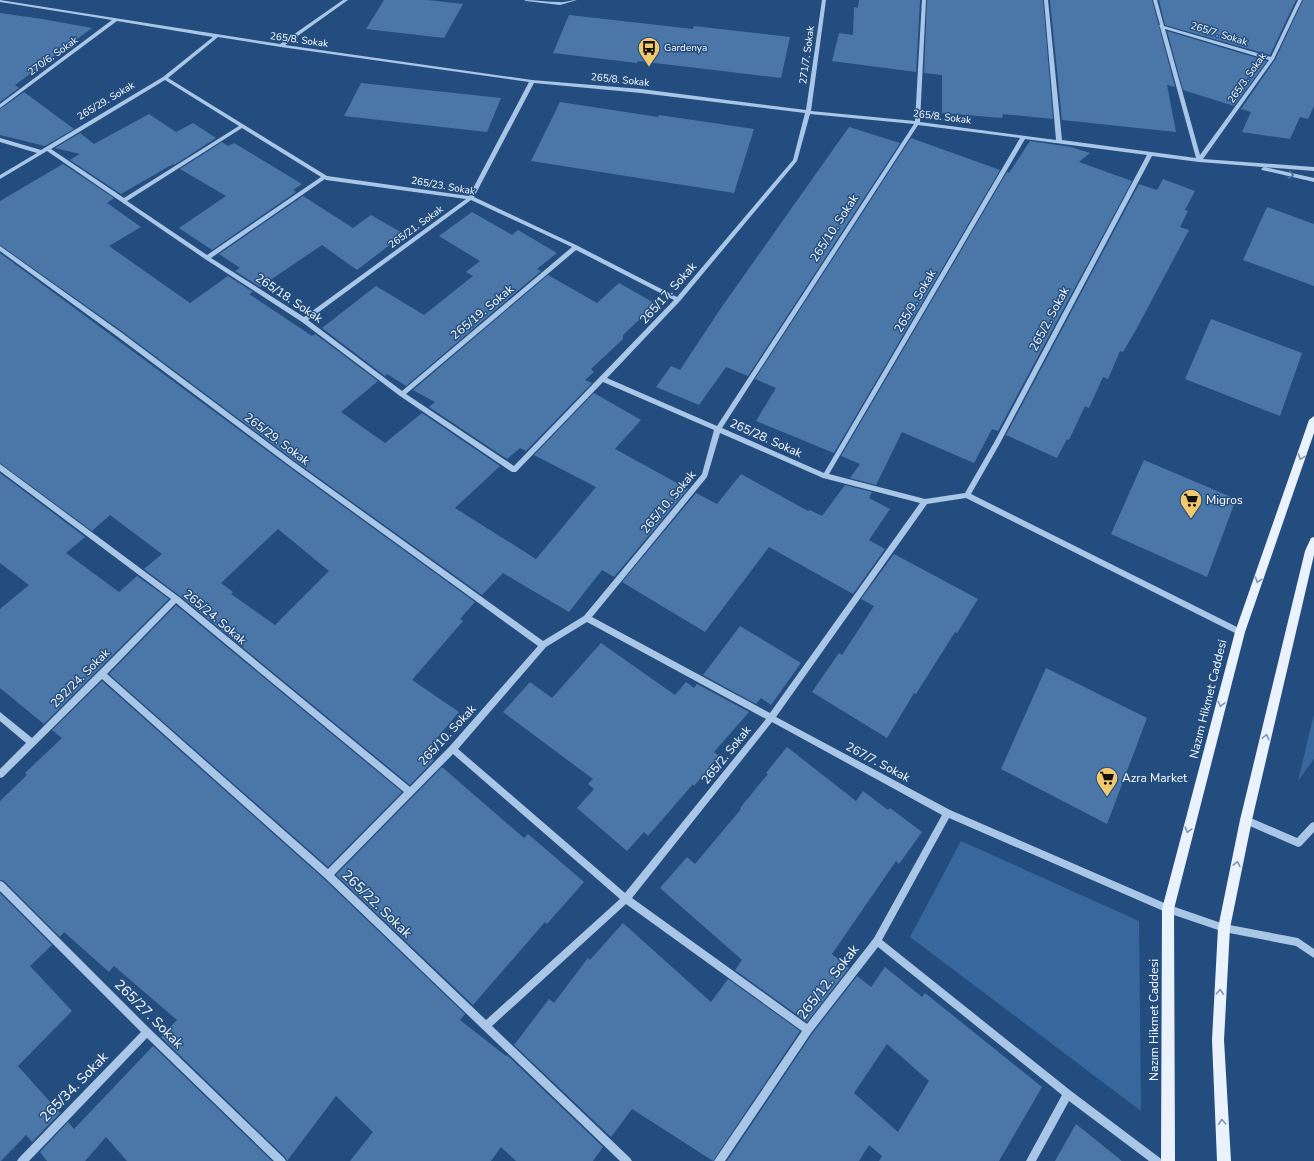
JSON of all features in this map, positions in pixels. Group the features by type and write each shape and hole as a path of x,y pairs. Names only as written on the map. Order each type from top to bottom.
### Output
{"main road":[{"name":"Nazım Hikmet Caddesi","path":"1168,1161 1168,909 1240,632 1314,420"},
{"path":"1224,1161 1218,1040 1224,928 1246,820 1313,549"}],"street":[{"path":"281,46 346,0"},
{"path":"526,0 560,4 575,0"},
{"name":"271/7. Sokak","path":"808,112 824,0"},
{"name":"265/10. Sokak","path":"328,875 453,749 543,645 587,618 705,475 718,429 917,122 924,0"},
{"path":"1046,0 1059,141"},
{"path":"1155,0 1199,160"},
{"name":"265/3. Sokak","path":"1199,160 1272,59 1300,0"},
{"name":"265/8. Sokak","path":"0,1 281,46 532,81 641,91 808,112 917,122 1199,160 1314,169"},
{"name":"270/6. Sokak","path":"0,106 116,20"},
{"name":"265/7. Sokak","path":"1161,26 1272,59"},
{"name":"265/29. Sokak","path":"0,177 165,78 217,36"},
{"path":"165,78 325,177 208,258"},
{"name":"265/21. Sokak","path":"304,320 471,198 532,81"},
{"name":"265/17. Sokak","path":"514,470 678,300 795,160 808,112"},
{"path":"123,201 242,126"},
{"name":"265/9. Sokak","path":"825,476 1023,137"},
{"path":"0,140 41,152"},
{"name":"265/18. Sokak","path":"47,148 208,258 304,320 402,394 514,470"},
{"name":"265/2. Sokak","path":"967,495 997,443 1151,153"},
{"name":"265/8. Sokak","path":"1240,163 1314,180"},
{"name":"265/23. Sokak","path":"325,177 471,198 576,247 678,300"},
{"name":"265/19. Sokak","path":"402,394 576,247"},
{"name":"265/29. Sokak","path":"0,248 120,335 299,469 543,645"},
{"name":"265/28. Sokak","path":"603,379 825,476 925,502"},
{"name":"265/24. Sokak","path":"0,468 176,598 410,792"},
{"path":"925,502 967,495 1240,632"},
{"name":"265/2. Sokak","path":"485,1026 626,899 771,718 925,502"},
{"name":"292/24. Sokak","path":"0,774 102,674 176,598"},
{"name":"267/7. Sokak","path":"587,618 947,813 1168,909 1224,928 1298,942 1314,954"},
{"name":"265/22. Sokak","path":"102,674 328,875 627,1161"},
{"path":"0,716 32,743"},
{"path":"453,749 626,899 808,1030"},
{"name":"265/12. Sokak","path":"719,1161 808,1030 877,942 947,813"},
{"path":"1246,820 1298,843 1314,826"},
{"name":"265/27. Sokak","path":"0,885 147,1032 281,1161"},
{"path":"877,942 1068,1094 1157,1161"},
{"name":"265/34. Sokak","path":"22,1161 147,1032"},
{"path":"1031,1161 1068,1094"}],"shaded area":[{"path":"1314,714 1314,759 1298,781"},
{"path":"961,841 1139,921 1141,1111 910,937"}],"building":[{"path":"384,0 427,0 463,4 444,38 366,29"},
{"path":"859,0 920,0 916,72 832,61 839,33 853,35 854,7 858,8"},
{"path":"927,0 1043,0 1053,119 1003,114 1002,118 942,113 942,75 924,73"},
{"path":"1050,0 1152,0 1175,87 1167,85 1176,132 1062,120"},
{"path":"1159,0 1296,0 1270,55 1165,25"},
{"path":"1303,0 1314,0 1314,106 1308,119 1300,117 1290,139 1242,132 1251,112 1241,109 1275,60"},
{"path":"0,13 92,28 15,85 19,88 0,102"},
{"path":"569,15 693,29 694,26 790,37 781,78 638,61 637,63 553,53"},
{"path":"1167,31 1267,61 1234,106 1183,90"},
{"path":"361,83 501,98 487,132 344,116"},
{"path":"24,92 74,129 45,146 0,135 0,109"},
{"path":"560,102 658,117 659,115 754,129 734,193 531,161"},
{"path":"149,114 176,132 193,123 216,138 174,165 173,164 121,194 70,160 80,154 55,148 80,133 94,144"},
{"path":"849,127 900,143 748,376 726,367 699,405 656,387 671,366 680,370 721,308"},
{"path":"911,138 1000,170 834,453 756,421 776,388 755,379"},
{"path":"1030,141 1071,147 1090,153 1079,162 1132,181 998,431 992,429 974,463 902,432 876,485 850,478 860,464 841,456 1007,172 1009,173"},
{"path":"222,142 228,146 234,143 302,184 293,190 296,192 212,250 179,228 226,196 180,169"},
{"path":"63,164 114,198 107,203 141,227 109,246 190,303 228,276 253,292 249,294 312,336 315,334 378,381 341,412 385,443 422,413 500,466 455,508 536,559 596,487 534,455 594,393 641,420 615,449 688,489 614,577 602,570 569,612 503,573 482,595 295,461 123,332 0,245 0,201"},
{"path":"1163,179 1195,191 1185,210 1188,211 1180,227 1189,230 1137,328 1123,352 1120,351 1108,379 1103,377 1089,408 1085,406 1069,440 1067,439 1057,458 1006,435 1139,184 1157,190"},
{"path":"303,196 353,228 371,215 404,234 357,270 322,245 260,287 235,271 240,268 219,254"},
{"path":"1267,207 1314,224 1314,286 1243,260"},
{"path":"472,212 512,235 518,230 557,253 537,269 541,271 406,386 387,374 385,376 322,328 376,286 424,315 473,276 466,272 480,261 439,236"},
{"path":"0,253 289,467 475,602 460,619 463,621 412,680 459,712 425,752 434,760 410,785 180,596 144,569 162,554 110,515 92,531 0,463","holes":["278,529 329,571 275,625 231,594 233,592 221,583"]},
{"path":"548,275 597,303 619,283 656,304 623,335 623,339 591,369 594,372 585,380 592,383 526,451 520,448 507,459 429,407 435,402 413,390"},
{"path":"1211,319 1302,353 1280,416 1185,379"},
{"path":"1144,460 1236,499 1207,577 1111,534"},
{"path":"0,473 85,537 66,553 119,592 137,576 169,599 44,724 0,688 0,609 29,585 0,563"},
{"path":"741,474 808,511 810,510 822,516 845,485 872,492 869,498 890,509 869,540 885,549 853,594 769,547 705,632 622,582 696,493 717,504"},
{"path":"894,554 978,599 957,633 955,632 916,694 914,693 887,738 812,692 839,653 842,655 874,606 861,599"},
{"path":"176,605 402,792 328,867 109,674"},
{"path":"740,626 801,663 771,705 761,698 756,704 703,675"},
{"path":"601,643 675,695 686,682 694,688 697,684 749,712 714,752 719,756 694,786 693,784 648,836 644,832 627,851 577,808 594,789 588,784 593,779 503,712 530,682 552,698"},
{"path":"1046,668 1147,718 1107,824 1001,769"},
{"path":"102,681 324,879 465,1014 460,1020 506,1056 507,1055 603,1147 593,1161 516,1161 501,1147 491,1161 350,1161 373,1132 336,1096 287,1161 285,1157 161,1037 177,1020 114,966 109,972 64,932 60,937 4,881 0,880 0,801 27,775 25,773 62,738 52,730"},
{"path":"787,747 856,801 863,791 888,810 890,808 922,832 899,864 896,861 832,954 849,968 807,1022 735,970 742,960 660,888 687,857 695,864 741,809 740,808 768,774 766,773"},
{"path":"442,767 524,838 528,834 584,882 547,924 545,922 473,1005 336,875"},
{"path":"0,893 52,945 30,966 72,1011 18,1066 60,1113 32,1142 26,1135 1,1161 0,1161"},
{"path":"623,923 711,1002 728,979 800,1031 713,1161 632,1109 611,1137 514,1045 549,999 554,1003 588,958 590,960"},
{"path":"885,967 922,997 925,993 1042,1087 999,1161 879,1161 882,1156 869,1145 859,1161 727,1161 812,1034 857,976 871,987","holes":["887,1044 929,1081 898,1132 854,1093"]},
{"path":"153,1046 272,1161 127,1161 106,1137 85,1161 47,1161 40,1152 68,1122 74,1129"},
{"path":"1076,1124 1122,1161 1055,1161"}],"place":[{"name":"Gardenya","path":"649,68"},
{"name":"Migros","path":"1191,520"},
{"name":"Azra Market","path":"1107,798"}]}
